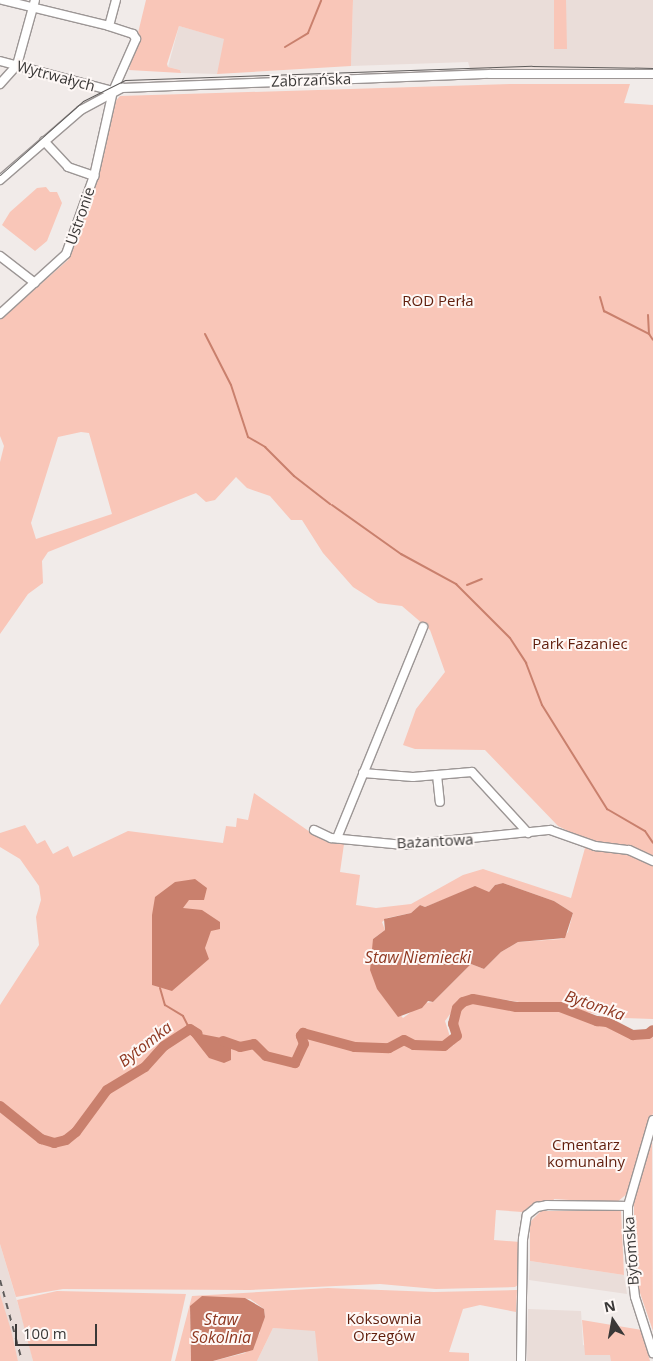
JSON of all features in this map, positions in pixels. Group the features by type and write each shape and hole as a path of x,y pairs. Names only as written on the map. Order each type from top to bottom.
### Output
{"street":[{"path":"2,0 34,4 109,26 116,0"},
{"path":"0,84 17,65 34,4"},
{"name":"Ustronie","path":"0,314 66,254 94,176 113,92 136,39 133,34 109,26"},
{"name":"Wytrwałych","path":"0,61 113,92"},
{"name":"Zabrzańska","path":"0,180 81,110 113,92 130,87 510,74 653,74"},
{"path":"44,141 68,166 94,176"},
{"path":"0,256 35,283"},
{"path":"337,838 423,627"},
{"path":"363,773 413,778 472,772 528,833"},
{"path":"437,775 440,802"},
{"name":"Bażantowa","path":"314,830 331,838 404,845 528,833 538,830 556,831 595,846 629,850 653,861"},
{"name":"Bytomska","path":"653,1120 624,1206 631,1278 653,1353"},
{"path":"521,1361 523,1238 527,1215 537,1207 547,1205 624,1206"}],"shaded area":[{"path":"353,0 653,0 653,74 472,75 468,62 351,66"},
{"path":"179,26 229,40 217,74 181,73 180,70 168,67"},
{"path":"0,1244 33,1361 18,1361 0,1294"},
{"path":"530,1261 624,1275 627,1294 529,1280"},
{"path":"528,1309 581,1311 583,1345 611,1355 611,1361 527,1361"},
{"path":"273,1328 316,1330 318,1361 257,1361"}],"green space":[{"path":"146,0 353,0 351,66 217,74 224,39 179,26 167,64 168,67 180,70 181,73 129,70"},
{"path":"554,0 566,0 567,49 554,49"},
{"path":"510,84 630,84 624,103 653,105 653,1019 624,1018 561,1008 609,1025 631,1037 653,1033 653,1113 629,1192 616,1203 554,1199 553,1202 540,1203 529,1208 521,1223 522,1212 496,1210 494,1240 520,1242 519,1284 515,1287 436,1289 380,1284 250,1290 63,1289 16,1297 0,1244 0,1005 39,945 36,917 41,900 39,886 20,859 0,847 0,833 25,825 37,844 45,840 53,854 68,846 73,857 128,831 223,843 226,826 236,827 237,818 248,820 254,793 325,841 344,844 340,872 360,875 356,905 376,908 411,904 463,875 483,869 571,898 585,848 574,843 578,836 558,826 485,750 415,749 403,745 416,709 445,672 430,630 402,606 378,603 353,587 323,553 302,520 291,520 270,496 247,488 236,477 215,500 206,502 196,493 48,552 42,561 43,583 28,594 0,634 0,462 4,446 0,436 0,320 68,260 93,189 115,102 120,96","holes":["81,432 89,433 112,514 36,539 31,523 58,437","503,883 554,901 573,913 568,932 562,939 518,942 501,952 484,969 471,964 433,1002 423,1003 403,1018 381,994 373,951 373,939 385,930 382,922 387,918 411,913 420,905 425,907 465,891 489,892 495,885","487,997 559,1008 515,1009 473,1000 462,1005 456,1016 455,1024 460,1034 453,1046 445,1021 462,998"]},
{"path":"46,187 50,192 57,192 62,203 47,241 35,251 2,225 10,212 37,188"},
{"path":"653,1126 653,1331 639,1290 634,1200"},
{"name":"Cmentarz komunalny","path":"541,1211 621,1211 624,1275 530,1261 530,1222"},
{"name":"Koksownia Orzegów","path":"328,1288 434,1292 517,1290 516,1312 480,1305 463,1309 449,1352 469,1353 469,1361 318,1361 315,1331 273,1328 257,1361 213,1361 245,1353 260,1333 260,1325 265,1317 264,1309 250,1299 239,1298 190,1306 191,1361 175,1361 192,1296"},
{"path":"57,1291 186,1294 171,1361 33,1361 17,1300"},
{"path":"0,1294 11,1330 18,1361 0,1361"},
{"path":"582,1320 642,1330 650,1361 611,1361 610,1355 585,1355"}],"water":[{"path":"195,879 207,888 204,900 189,900 183,908 202,910 220,922 220,929 211,931 205,948 209,959 172,991 152,985 152,915 155,897 175,882"},
{"name":"Staw Niemiecki","path":"503,883 554,901 573,913 565,938 518,942 501,952 484,969 471,964 433,1002 428,1001 422,1008 398,1017 377,989 370,970 373,939 385,930 384,919 411,913 420,905 425,907 475,886 489,892 495,885"},
{"path":"189,1026 201,1034 237,1041 235,1048 231,1048 231,1060 224,1063 209,1058 187,1030"},
{"name":"Staw Sokolnia","path":"202,1296 245,1298 264,1309 265,1317 253,1350 213,1361 191,1361 190,1306"}],"waterway":[{"path":"285,47 308,33 321,0"},
{"path":"600,297 604,311 649,334"},
{"path":"648,315 649,334 653,340"},
{"path":"205,334 231,385 248,437 265,447 294,476 330,504"},
{"path":"332,505 401,554 456,584 510,638 526,663 542,705 607,809 645,831 653,843"},
{"path":"467,585 482,579"},
{"path":"160,988 165,1005 183,1016 189,1028"},
{"name":"Bytomka","path":"223,1041 240,1047 254,1044 266,1056 295,1063 304,1044 301,1036 303,1033 355,1047 389,1048 404,1040 414,1045 444,1046 457,1036 453,1024 457,1008 463,1002 473,999 516,1007 560,1007 597,1021 607,1022 633,1035 648,1034 653,1030"},
{"name":"Bytomka","path":"0,1106 41,1139 54,1143 66,1140 76,1132 107,1090 145,1067 164,1046 190,1029 198,1034"}],"tram line":[{"path":"0,175 83,101 125,80 532,66 653,68"}],"railway":[{"path":"0,1280 22,1361"}],"park label":[{"name":"ROD Perła","path":"438,301"},
{"name":"Park Fazaniec","path":"580,644"}]}
